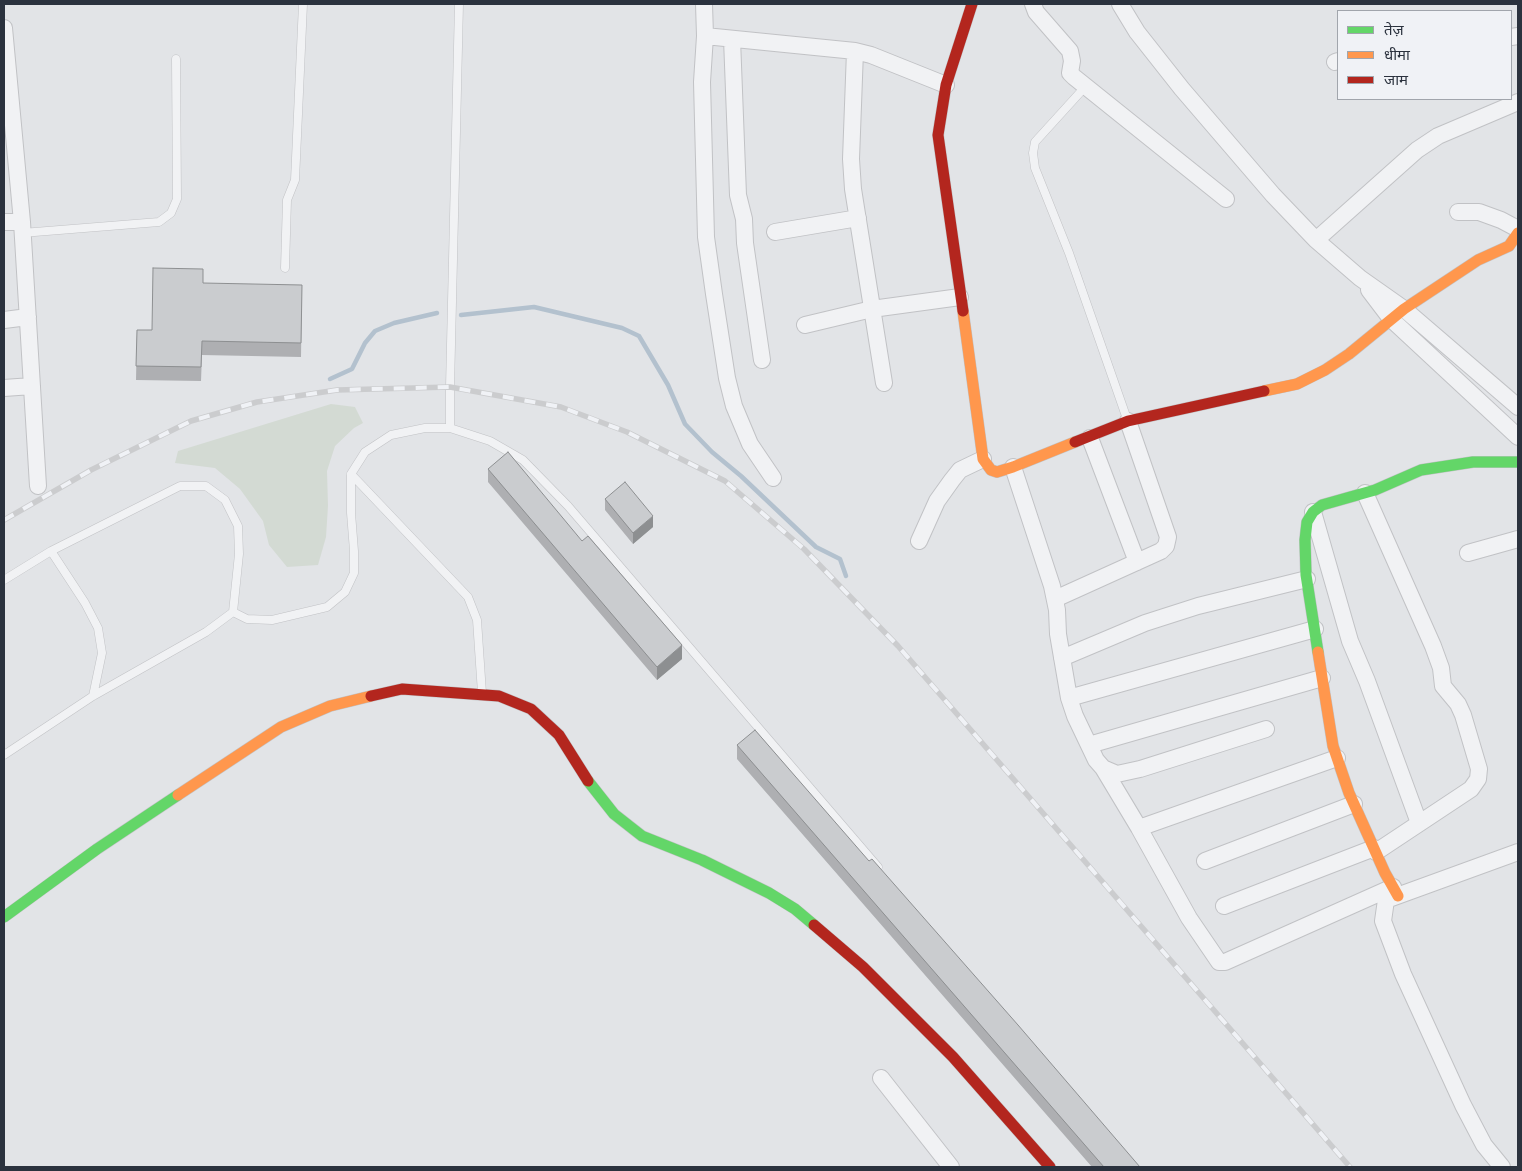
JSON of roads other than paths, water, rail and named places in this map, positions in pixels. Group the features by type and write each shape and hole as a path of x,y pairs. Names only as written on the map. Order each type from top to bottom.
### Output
{"street":[{"path":"704,4 705,36 702,82 706,237 720,336 727,378 740,422 750,444 773,478"},
{"path":"972,4 946,85 938,135 983,459 991,470 997,472 1013,467 1090,438 1128,421 1297,384 1325,370 1349,354 1404,309 1478,260 1509,246 1518,233"},
{"path":"1033,4 1036,12 1070,52 1072,61 1070,72 1085,87 1226,199"},
{"path":"1120,4 1137,32 1182,89 1273,195 1316,240 1360,278 1404,309 1518,407"},
{"path":"4,28 8,122 22,227 38,486"},
{"path":"705,36 855,51 946,85"},
{"path":"732,39 738,195 744,219 745,243 762,360"},
{"path":"855,51 851,159 858,218 884,383"},
{"path":"1316,240 1417,150 1438,136 1518,102"},
{"path":"1458,212 1479,212 1518,228"},
{"path":"775,232 858,218"},
{"path":"4,222 22,227"},
{"path":"1360,278 1392,319 1518,437"},
{"path":"805,325 872,309 960,297"},
{"path":"4,320 28,317"},
{"path":"4,388 32,386"},
{"path":"1055,599 1161,551 1166,546 1168,537 1128,421"},
{"path":"1090,438 1137,562"},
{"path":"919,541 937,501 952,480 960,470 983,459"},
{"path":"1396,891 1354,804 1333,746 1307,579 1305,540 1308,522 1313,512 1322,505 1376,490 1421,470 1473,462 1518,462"},
{"path":"1013,467 1052,586 1069,698 1075,716 1096,760 1104,768 1184,910 1219,962 1225,962 1396,891 1518,852"},
{"path":"1224,906 1375,850 1471,789 1478,779 1479,769 1463,715 1458,704 1443,686 1441,668 1433,646 1365,493"},
{"path":"1313,512 1350,641 1367,681 1419,823"},
{"path":"1468,553 1518,539"},
{"path":"1062,658 1144,623 1198,606 1307,579"},
{"path":"1069,698 1315,629"},
{"path":"1089,746 1322,678"},
{"path":"4,917 97,849 280,727 330,706 402,689 499,696 531,708 559,735 586,780 614,814 642,836 702,860 769,893 795,909 863,967 954,1057 1050,1167"},
{"path":"1104,768 1117,774 1140,769 1266,729"},
{"path":"1139,828 1337,758"},
{"path":"1205,861 1354,804"},
{"path":"1396,891 1386,900 1382,921 1403,974 1463,1104 1484,1145 1502,1167"},
{"path":"881,1078 951,1167"}],"lane":[{"path":"285,268 286,200 295,180 304,4"},
{"path":"450,428 459,4"},
{"path":"22,227 159,222 171,213 177,199 176,59"},
{"path":"1085,87 1035,142 1033,153 1035,168 1069,253 1128,421"},
{"path":"233,612 247,620 272,620 326,607 346,592 354,573 351,474 365,452 391,436 424,428 450,428 490,440 523,460 562,500 884,874"},
{"path":"351,474 468,597 477,620 482,694"},
{"path":"4,580 51,552 180,486 206,486 225,500 238,526 239,554 233,612 206,632 162,655 93,696 4,755"},
{"path":"51,552 85,602 98,628 102,653 93,696"}],"waterway":[{"path":"461,315 534,307 622,328 639,336 668,385 685,424 712,452 741,476 816,547 840,559 846,576"},
{"path":"330,379 352,369 365,343 375,331 394,323 437,313"}],"railway":[{"path":"4,520 91,470 191,421 257,402 337,390 450,387 561,407 627,432 725,481 804,549 898,646 1350,1167"}]}
